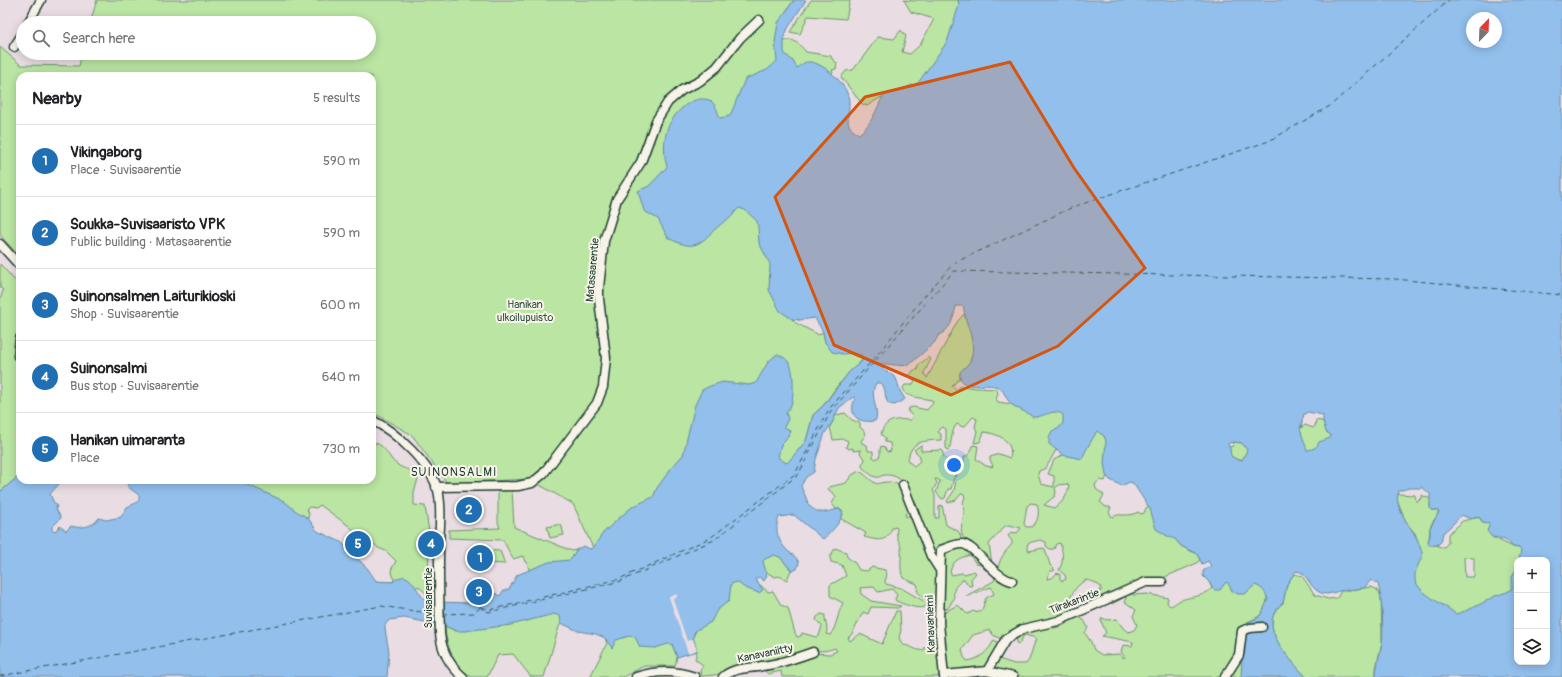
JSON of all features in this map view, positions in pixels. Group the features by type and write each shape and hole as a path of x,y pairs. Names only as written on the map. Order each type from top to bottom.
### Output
{"street":[{"path":"32,16 41,0"},
{"name":"Matasaarentie","path":"436,487 518,486 532,483 547,469 597,402 604,387 606,367 599,288 604,241 617,199 641,162 656,121 668,102 682,90 700,81 718,67 740,38 759,20"},
{"path":"0,244 16,262"},
{"name":"Suvisaarentie","path":"376,422 386,428 407,448 427,470 436,487 439,500 440,523 440,634 442,647 448,661 463,677"},
{"path":"903,485 931,556 940,571"},
{"name":"Kanavaniemi","path":"944,676 939,623 940,550 961,544 967,544 972,547 995,572 1012,581"},
{"name":"Tiirakarintie","path":"987,671 1006,639 1023,629 1058,621 1146,582 1162,582"},
{"path":"1225,677 1239,655 1242,631 1250,628 1262,627"},
{"name":"Kanavaniitty","path":"723,677 733,671 787,661 813,652"},
{"path":"636,677 653,672 671,671 681,672 695,677"},
{"path":"944,676 987,671 1013,677"}],"highlighted area":[{"path":"1010,62 1074,168 1145,268 1058,346 951,395 834,345 775,197 865,97"}],"green space":[{"name":"Hanikan ulkoilupuisto","path":"97,0 794,0 778,23 784,41 794,41 806,52 831,56 837,63 836,69 832,70 833,73 826,78 756,199 800,320 792,319 796,323 819,335 823,332 825,342 869,353 838,385 823,406 813,415 806,441 796,453 799,455 684,538 590,549 593,548 573,504 538,484 552,466 548,462 530,479 447,483 412,435 376,414 376,72 16,72 16,253 0,235 0,47 21,65 79,66 80,60 376,60 376,16 92,16"},
{"path":"811,0 850,0 846,19 808,16 800,34 790,32"},
{"path":"904,0 975,0 960,64 892,101 883,96 867,106 862,104 841,77 846,71 853,70 878,37 894,39 901,30 906,36 902,52 910,54 920,45 934,19 911,12"},
{"path":"0,264 16,282 16,478 0,492 0,300 3,290 0,287"},
{"path":"964,314 973,348 970,363 962,370 960,373 960,378 952,386 956,390 961,386 995,389 997,390 998,394 996,399 998,402 1011,404 1036,417 1053,407 1110,428 1107,476 1105,481 1099,480 1095,485 1096,489 1104,495 1100,502 1106,507 1111,508 1109,512 1112,517 1119,515 1130,515 1138,512 1141,514 1144,513 1146,508 1149,506 1181,546 1197,554 1200,560 1195,564 1158,580 1097,601 1095,594 1101,591 1101,587 1094,582 1086,580 1080,584 1072,594 1069,601 1074,612 1015,630 1001,639 993,635 990,630 973,635 962,650 967,661 976,659 983,654 994,640 999,643 986,669 946,672 942,613 958,605 968,614 973,611 975,612 982,610 986,598 994,594 991,587 966,596 994,581 995,578 989,570 985,570 981,565 976,564 970,555 960,559 955,562 950,572 952,575 962,573 965,574 974,571 976,573 971,579 972,586 969,586 963,579 955,588 954,599 948,608 942,607 944,554 947,549 967,542 961,531 964,513 964,494 961,494 956,500 948,503 947,501 954,491 959,464 964,462 964,457 968,455 973,445 978,446 976,459 986,466 992,467 990,457 999,454 1010,458 1010,447 1004,439 984,432 980,442 974,443 977,431 975,427 977,419 973,417 963,427 957,424 952,434 951,444 948,451 946,449 946,429 942,427 938,432 941,434 941,440 919,443 912,449 909,454 908,461 914,466 920,461 920,456 914,450 921,445 921,451 942,450 946,459 957,467 951,489 948,489 945,498 942,499 936,492 940,481 935,479 937,483 933,490 935,495 935,518 939,518 939,506 942,505 946,525 958,531 961,536 960,540 944,548 939,565 904,483 891,475 876,477 870,474 862,467 865,460 860,453 861,450 853,451 853,448 849,449 846,447 848,441 844,439 833,440 830,427 836,415 845,413 852,420 860,423 860,427 864,431 865,436 861,441 867,445 868,451 873,451 873,457 876,459 880,456 881,446 884,447 887,452 891,451 890,443 885,442 885,438 881,434 885,425 896,420 910,420 913,416 908,412 909,408 913,407 927,410 933,403 932,400 906,394 903,388 905,385 912,385 915,381 909,376 914,370 918,370 918,365 929,357 931,359 924,373 927,378 957,322","holes":["1056,450 1063,455 1054,460 1048,474 1054,476 1054,487 1041,484 1038,474 1039,471 1046,468","1059,485 1069,485 1063,501 1055,508 1044,505 1055,496 1055,488","1031,503 1037,504 1038,507 1037,520 1031,527 1026,527 1024,524 1027,506","1009,525 1021,528 1017,533 1011,532 1008,536 1012,541 1012,544 1001,559 998,570 992,564 989,544 1005,526","1040,540 1046,542 1046,546 1050,549 1054,549 1056,544 1060,543 1062,550 1062,563 1059,570 1065,575 1066,579 1062,581 1060,579 1060,574 1057,573 1052,578 1047,579 1050,571 1055,570 1050,565 1045,549 1043,548 1029,551 1027,547 1028,543"]},
{"path":"1316,420 1326,422 1353,443 1303,452 1294,432 1302,422 1301,428 1305,425 1313,428"},
{"path":"1234,442 1251,444 1251,460 1218,460 1228,445 1229,447 1233,446"},
{"path":"376,443 383,447 395,463 411,471 418,479 414,492 414,505 425,506 429,532 428,595 418,586 415,589 381,594 374,579 378,582 393,582 394,578 391,570 396,561 386,551 378,548 368,537 360,536 320,505 316,508 309,507 307,509 309,514 308,518 314,528 189,484 376,484"},
{"path":"859,471 877,484 886,482 899,485 901,487 910,508 905,514 906,517 910,515 914,517 939,571 937,603 932,603 925,599 917,591 917,584 903,578 901,567 901,548 897,537 896,527 892,528 887,537 877,540 864,537 866,533 840,518 843,515 841,509 836,509 832,504 836,496 828,489 829,487 846,483 852,475"},
{"path":"512,489 514,527 572,551 576,550 582,570 535,593 527,562 525,562 523,556 513,559 503,540 449,538 449,530 500,528 498,522 498,491"},
{"path":"1398,494 1415,495 1416,501 1421,499 1421,495 1431,499 1431,510 1438,510 1438,512 1430,527 1428,542 1431,545 1444,547 1448,543 1448,534 1461,522 1480,518 1482,522 1490,524 1492,537 1513,547 1519,548 1526,557 1514,557 1514,624 1474,637 1406,600 1421,551 1415,533 1407,524 1397,500","holes":["1464,557 1474,558 1474,577 1465,577"]},
{"path":"561,524 564,535 550,538 547,527"},
{"path":"744,529 780,557 791,570 787,580 779,576 775,577 766,573"},
{"path":"835,548 846,552 847,557 855,563 859,570 867,571 872,567 885,570 887,574 886,584 901,588 927,603 925,607 922,608 914,607 896,601 895,599 897,595 892,589 878,592 874,587 860,588 861,594 871,601 901,606 898,608 871,607 868,614 863,612 852,634 848,638 850,641 860,634 882,644 896,611 900,611 901,630 899,638 903,645 924,650 925,647 931,646 931,639 929,638 930,625 927,623 930,613 938,613 942,677 782,677 781,671 768,674 765,671 766,669 813,653 830,654 837,651 835,648 824,651 813,649 739,670 701,676 700,670 703,665 695,659 697,651 693,637 719,583 755,579 768,592 773,591 781,605 788,608 797,637 801,636 802,633 816,637 819,636 822,626 816,620 821,614 825,615 827,629 826,634 830,635 843,603 830,596 830,585 846,576 842,565 831,562 830,557"},
{"path":"483,550 500,551 505,564 485,563 485,553 483,553"},
{"path":"1294,574 1302,576 1315,595 1328,599 1337,598 1341,591 1371,587 1376,589 1381,595 1382,642 1376,668 1376,677 1306,677 1284,651 1273,631 1272,621 1275,612 1283,603 1287,584"},
{"path":"1262,575 1267,597 1265,609 1261,614 1247,622 1254,624 1289,677 1024,677 993,669 993,665 999,659 1014,664 1026,664 1029,660 1036,638 1025,635 1020,643 1017,644 1016,642 1019,634 1040,626 1055,628 1064,625 1077,616 1084,620 1088,628 1085,633 1094,650 1102,655 1119,654 1124,658 1125,657 1121,652 1123,645 1132,646 1133,642 1102,636 1106,633 1101,621 1102,618 1107,620 1117,619 1123,628 1128,632 1134,630 1137,625 1133,616 1136,610 1125,602 1126,597 1112,604 1110,600 1130,591 1133,595 1147,594 1168,598 1167,603 1170,606 1185,599 1202,595 1209,591 1212,588 1208,580"},
{"path":"561,602 561,623 544,677 531,677 513,654 498,655 487,677 472,677 461,668 452,655 445,633 445,626 456,631"},
{"path":"663,622 677,657 675,666 644,666 623,677 590,677 607,643 605,639"}],"water":[{"path":"794,0 806,0 788,28 784,38 784,53 793,61 797,68 808,62 819,65 825,68 841,83 845,88 849,99 848,121 853,130 859,134 867,126 876,112 883,96 918,83 947,42 959,5 958,0 1562,0 1562,677 1376,677 1383,630 1382,605 1378,584 1371,580 1364,588 1326,594 1320,593 1316,590 1304,574 1296,571 1287,584 1283,603 1275,612 1272,621 1273,631 1278,642 1306,677 1241,677 1242,660 1245,651 1244,640 1247,633 1256,632 1258,630 1247,625 1246,623 1258,618 1262,613 1268,599 1263,590 1255,585 1245,594 1238,594 1232,591 1226,582 1220,590 1215,590 1212,588 1210,583 1203,576 1203,571 1211,566 1208,561 1202,564 1197,554 1181,546 1175,539 1156,529 1150,509 1133,483 1129,482 1122,486 1110,480 1106,475 1104,463 1106,441 1104,436 1097,431 1082,459 1063,455 1049,444 1049,438 1052,431 1058,429 1063,423 1063,415 1052,412 1033,417 1011,404 1003,391 998,387 990,385 973,385 963,382 960,378 960,372 970,361 973,349 963,306 956,306 949,327 938,336 935,342 909,365 902,366 879,364 896,378 900,391 905,399 895,405 889,404 886,399 884,388 880,383 876,383 873,393 877,413 875,421 863,421 856,417 853,409 855,398 853,397 839,408 832,423 825,433 816,459 814,472 806,477 801,486 808,504 815,510 819,512 838,509 843,511 841,519 836,526 823,539 794,515 779,517 777,527 778,536 785,548 795,556 798,561 799,563 797,569 792,571 780,557 774,555 763,561 767,576 764,581 759,577 755,579 763,590 759,593 745,588 737,582 731,584 729,601 717,610 711,622 695,631 693,637 697,651 677,657 672,644 655,648 640,647 635,637 629,636 616,640 612,648 605,638 596,634 578,631 561,623 560,616 554,614 511,625 465,631 456,631 445,626 432,626 425,622 404,618 389,620 385,625 389,652 387,677 0,677 0,492 16,478 16,484 59,484 50,494 54,503 57,505 56,509 61,518 52,527 54,532 60,526 66,531 71,526 82,527 90,525 99,518 106,520 121,517 127,507 139,500 139,495 128,487 127,484 246,484 284,501 296,511 308,518 317,531 341,542 368,569 376,581 393,582 399,578 407,578 425,600 431,602 484,603 484,591 491,591 500,596 503,591 509,589 517,575 549,562 570,560 577,549 584,546 590,549 593,548 603,533 619,518 632,507 653,497 657,488 672,467 683,455 695,405 702,390 723,382 749,385 756,383 768,362 777,354 790,364 793,378 792,401 791,406 786,413 788,419 784,427 790,430 788,436 781,445 778,457 787,463 806,441 813,415 823,406 849,372 862,361 861,355 832,352 825,342 823,332 815,318 800,320 792,319 780,311 769,290 770,264 759,243 757,221 745,210 739,208 730,218 698,244 686,245 668,238 658,219 644,211 638,191 649,186 667,167 664,149 667,130 673,118 683,107 696,100 709,100 715,105 720,118 730,116 745,79 767,70 777,61 775,42 778,23","holes":["1308,412 1323,415 1326,432 1331,435 1330,438 1319,442 1317,446 1307,450 1300,429 1304,414","1234,442 1242,443 1247,450 1242,460 1238,460 1231,456 1228,445 1229,443","1409,488 1423,488 1430,494 1431,510 1436,510 1439,512 1430,528 1429,545 1437,545 1441,542 1443,533 1461,515 1471,519 1477,517 1480,518 1484,524 1489,523 1487,531 1492,537 1505,539 1513,547 1519,548 1521,550 1520,557 1550,557 1550,665 1514,665 1514,574 1512,577 1512,589 1456,614 1422,591 1419,587 1416,582 1415,573 1422,556 1422,552 1418,541 1400,511 1398,497 1399,491"]}],"pier":[{"path":"677,594 677,597 673,599 687,641 693,639 697,650 688,653 669,597"}],"ferry route":[{"path":"482,607 489,610 619,579 710,538 795,474 829,409 877,355 922,299 954,263 1073,207 1269,141 1330,106 1449,0"},
{"path":"480,606 483,610 489,612 621,581 714,540 798,475 831,411 954,271 1395,279 1562,295"},
{"path":"0,676 381,606 435,614"},
{"path":"442,614 475,613 480,607"}],"place":[{"name":"Soukka-Suvisaaristo VPK","path":"469,510"},
{"name":"Hanikan uimaranta","path":"358,544"},
{"name":"Suinonsalmi","path":"431,544"},
{"name":"Vikingaborg","path":"480,558"},
{"name":"Suinonsalmen Laiturikioski","path":"479,592"}],"district":[{"name":"SUINONSALMI","path":"454,472"}]}
